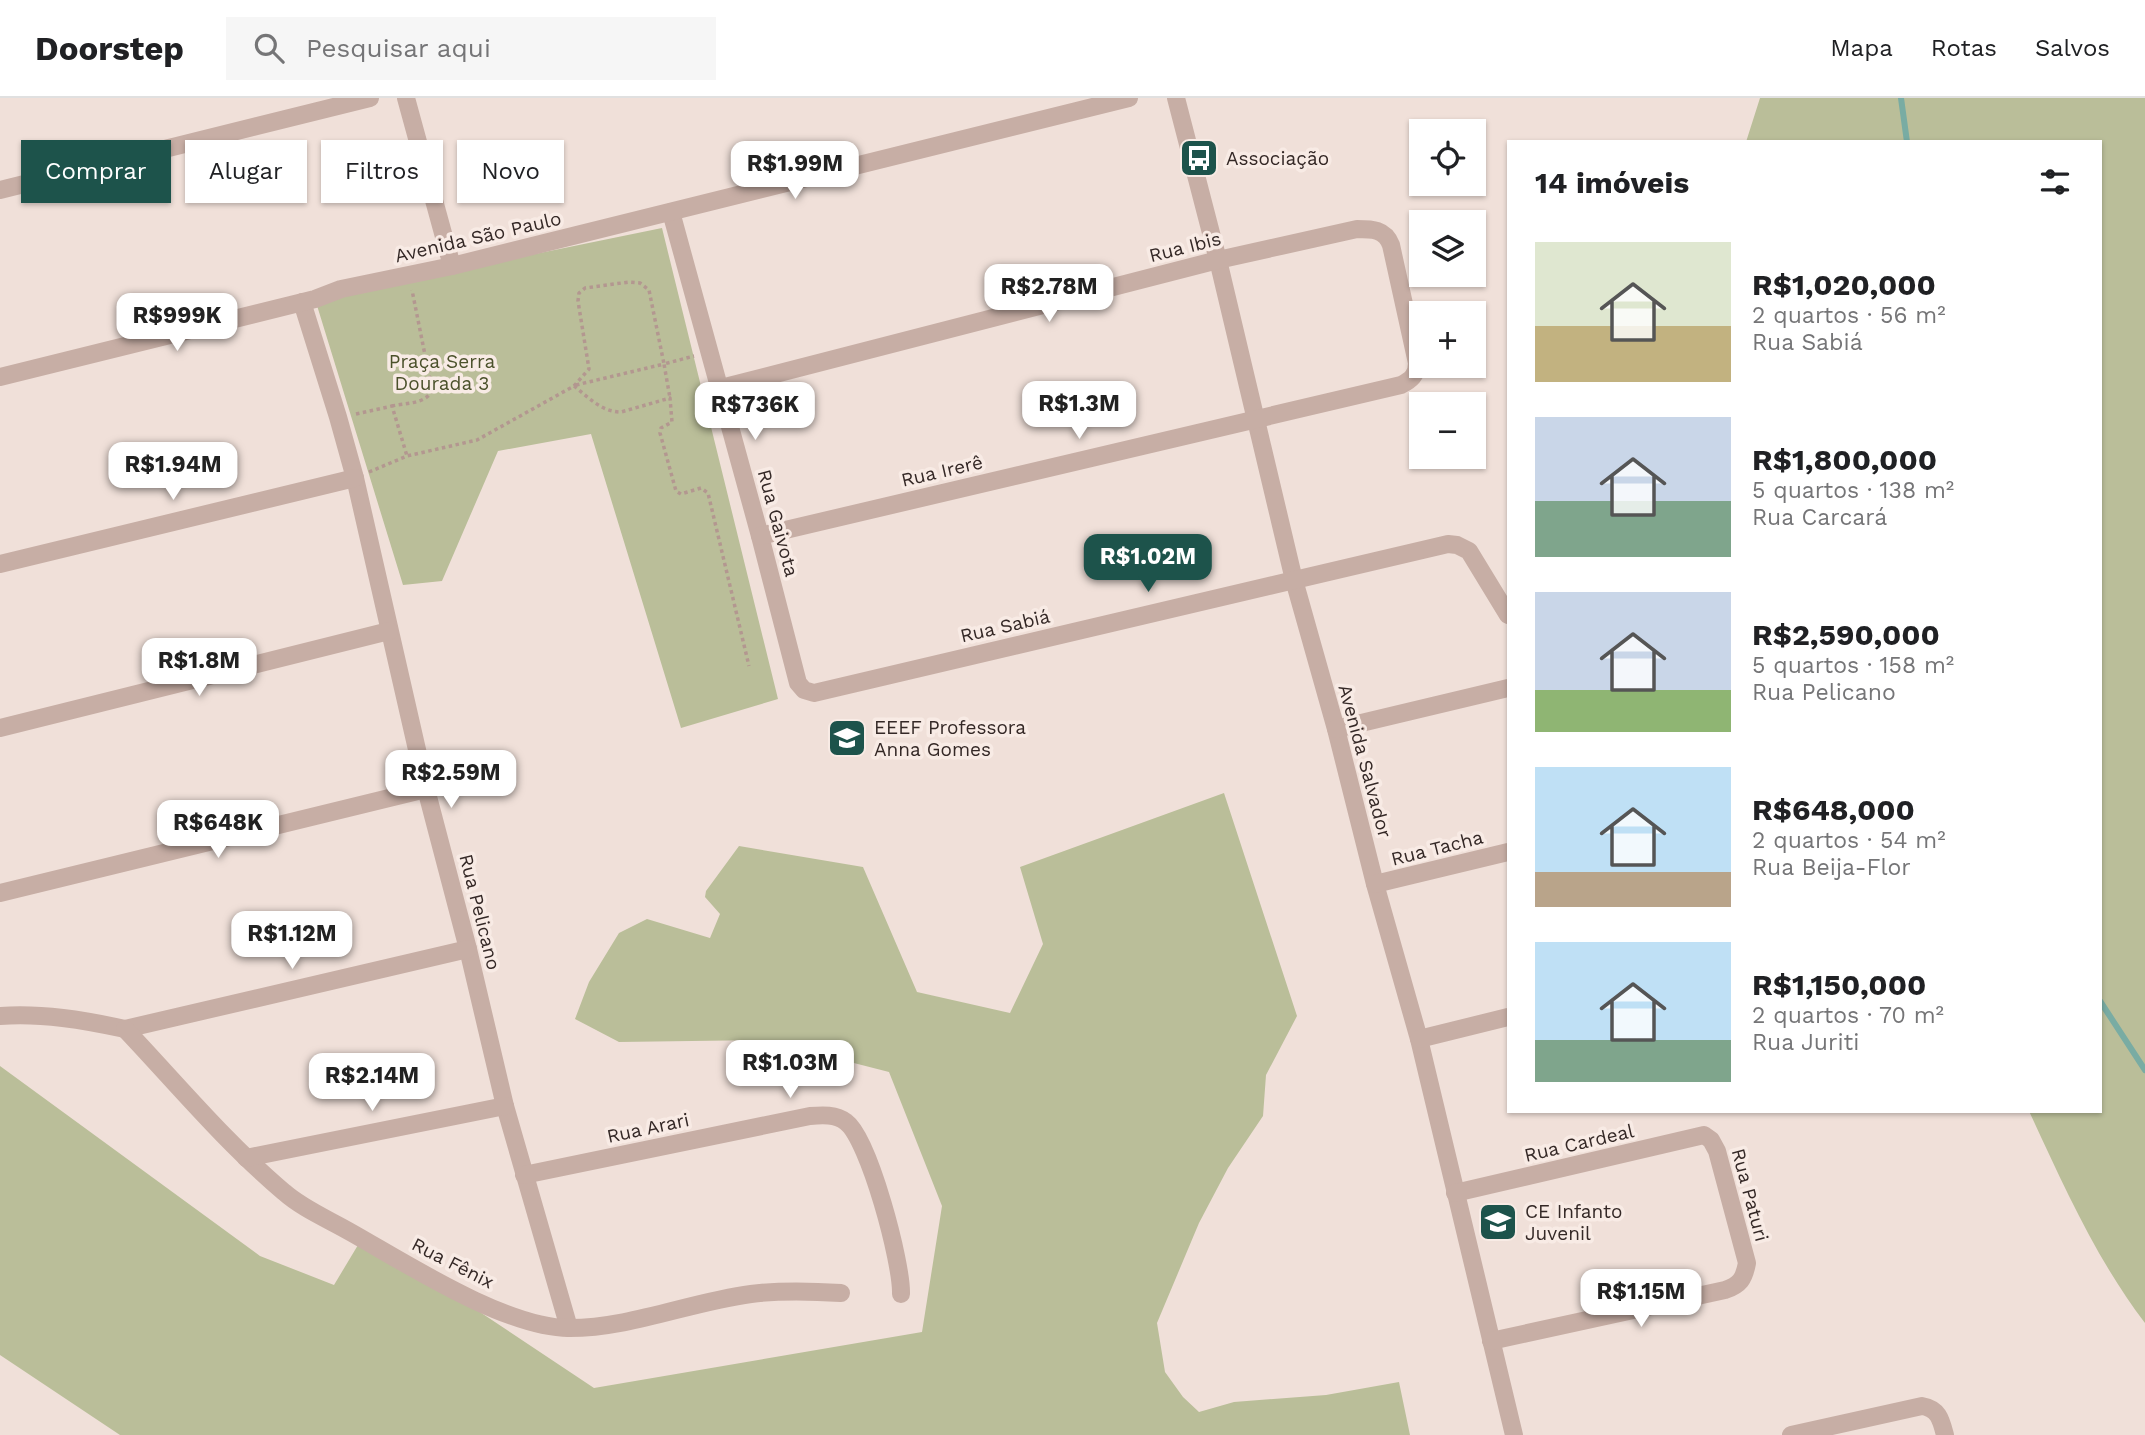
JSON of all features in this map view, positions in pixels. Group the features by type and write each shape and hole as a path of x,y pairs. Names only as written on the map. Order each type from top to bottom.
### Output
{"street":[{"path":"0,190 370,98"},
{"path":"406,98 452,266"},
{"name":"Avenida São Paulo","path":"0,377 302,303 341,289 452,266 1129,98"},
{"name":"Avenida Salvador","path":"1176,98 1218,260 1294,580 1419,1039 1514,1435"},
{"name":"Rua Gaivota","path":"671,212 721,388 798,683"},
{"name":"Rua Ibis","path":"721,388 1218,260 1357,229 1383,233 1391,245 1409,327"},
{"name":"Rua Pelicano","path":"302,303 355,478 426,789 505,1106 569,1328"},
{"name":"Rua Irerê","path":"760,536 1382,391 1411,378"},
{"path":"0,564 355,478"},
{"name":"Rua Sabiá","path":"798,683 804,691 814,693 1448,544 1469,551 1507,613"},
{"path":"0,728 389,631"},
{"path":"1336,729 1507,688"},
{"path":"0,893 426,789"},
{"name":"Rua Tacha","path":"1375,884 1507,852"},
{"path":"0,1016 55,1017 125,1029 468,949"},
{"path":"1419,1039 1507,1017"},
{"name":"Rua Fênix","path":"125,1029 246,1158 287,1195 431,1278 511,1315 541,1324 569,1328 626,1322 750,1294 791,1291 841,1293"},
{"path":"246,1158 505,1106"},
{"name":"Rua Arari","path":"524,1175 810,1116 838,1117 858,1134 893,1238 901,1294"},
{"name":"Rua Cardeal","path":"1455,1194 1699,1135 1711,1140"},
{"name":"Rua Paturi","path":"1491,1341 1725,1290 1742,1281 1747,1263 1717,1151 1711,1140"},
{"path":"1791,1435 1917,1406 1933,1410 1939,1415 1945,1435"}],"path":[{"path":"338,418 430,396 432,390 410,275"},
{"path":"574,386 589,369 579,293 585,288 629,282 645,286 649,290 670,398 672,422 661,428 660,433 676,491 681,494 701,488 708,494 749,666"},
{"path":"355,478 407,456 477,440 574,386 710,351"},
{"path":"574,386 601,407 613,412 670,398"},
{"path":"392,406 407,456"}],"green space":[{"path":"1760,98 2145,98 2145,1323 2127,1299 2096,1247 2030,1113 2102,1113 2102,140 1747,140"},
{"name":"Praça Serra Dourada 3","path":"662,228 778,699 681,728 591,434 498,451 442,581 403,585 315,299"},
{"path":"1224,793 1297,1016 1266,1075 1263,1116 1228,1168 1199,1223 1157,1323 1165,1372 1183,1397 1199,1412 1234,1402 1326,1395 1399,1382 1410,1435 120,1435 0,1355 0,1066 260,1256 334,1285 364,1235 594,1388 922,1332 942,1206 889,1072 764,1040 619,1042 575,1019 589,982 619,933 647,919 710,938 720,914 705,897 706,891 739,846 863,867 917,992 1010,1013 1043,944 1020,867"}],"waterway":[{"path":"1901,98 1907,140"},
{"path":"2102,1004 2145,1070"}],"place":[{"name":"Associação","path":"1199,158"},
{"name":"EEEF Professora Anna Gomes","path":"847,738"},
{"name":"CE Infanto Juvenil","path":"1498,1222"}]}
